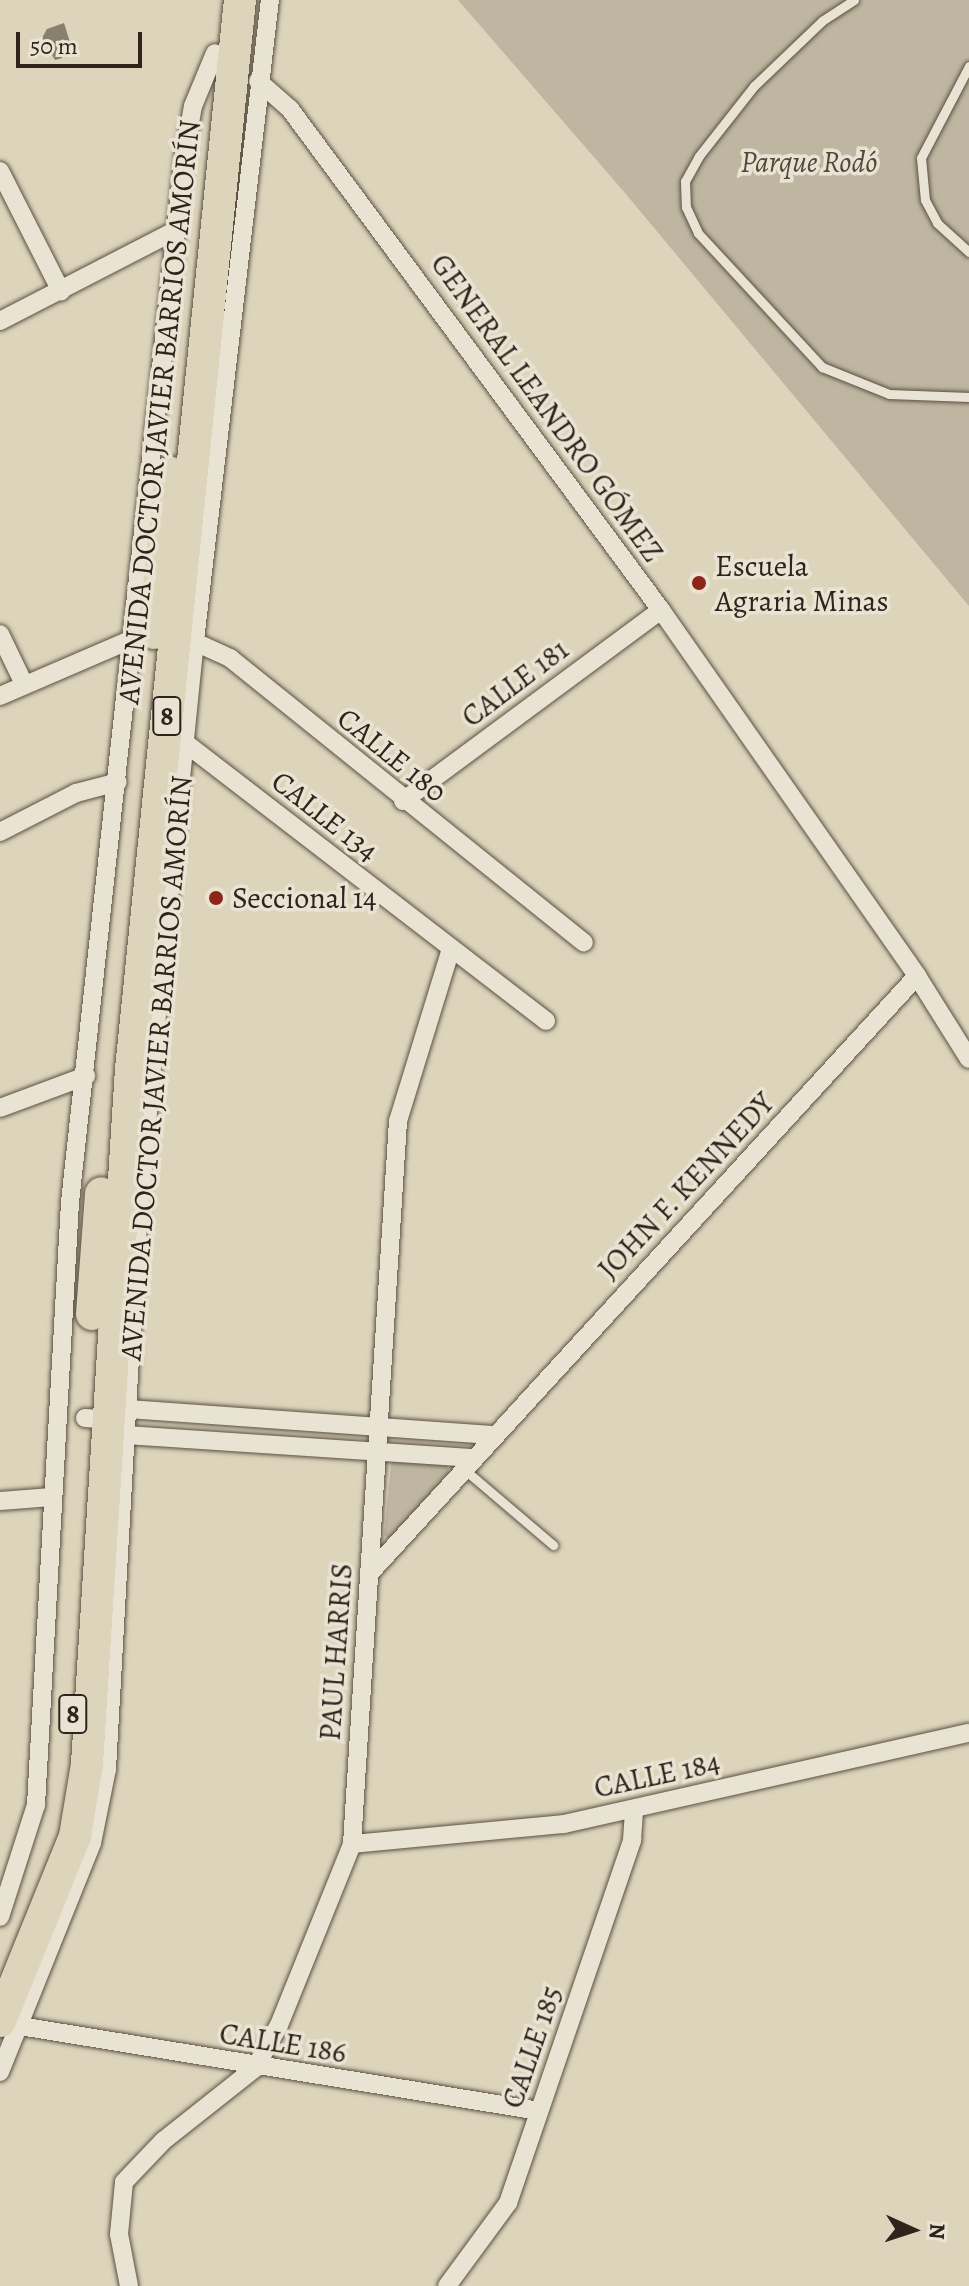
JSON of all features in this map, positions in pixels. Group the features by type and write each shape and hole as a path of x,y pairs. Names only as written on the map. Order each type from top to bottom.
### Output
{"highway":[{"name":"AVENIDA DOCTOR JAVIER BARRIOS AMORÍN","path":"10,2024 81,1807 112,1420 131,1069 164,636 220,0"},
{"name":"AVENIDA DOCTOR JAVIER BARRIOS AMORÍN","path":"164,636 240,0"},
{"name":"AVENIDA DOCTOR JAVIER BARRIOS AMORÍN","path":"0,1980 54,1848 67,1796 112,1420"}],"street":[{"name":"AVENIDA DOCTOR JAVIER BARRIOS AMORÍN","path":"0,1917 36,1805 70,1202 118,782 164,636 270,0"},
{"name":"AVENIDA DOCTOR JAVIER BARRIOS AMORÍN","path":"112,1420 137,1235 184,742 164,636 176,230 188,127 215,53"},
{"name":"GENERAL LEANDRO GÓMEZ","path":"258,81 290,109 661,610 917,976 969,1057"},
{"path":"0,171 61,291"},
{"path":"0,321 176,230"},
{"name":"CALLE 181","path":"403,801 661,610"},
{"path":"0,634 24,684"},
{"path":"0,696 24,684 164,636"},
{"name":"CALLE 180","path":"164,636 230,658 403,801 584,943"},
{"name":"CALLE 134","path":"184,742 546,1021"},
{"path":"0,832 76,793 118,782"},
{"name":"PAUL HARRIS","path":"129,2286 119,2234 124,2182 163,2141 255,2068 279,2025 352,1844 398,1121 451,949"},
{"name":"JOHN F. KENNEDY","path":"369,1574 917,976"},
{"path":"0,1108 86,1076"},
{"path":"112,1420 378,1426 495,1435"},
{"path":"112,1420 469,1464"},
{"path":"0,1501 52,1497"},
{"name":"CALLE 184","path":"352,1844 564,1824 969,1733"},
{"name":"CALLE 185","path":"447,2286 508,2203 632,1840 634,1810"},
{"name":"AVENIDA DOCTOR JAVIER BARRIOS AMORÍN","path":"0,2072 10,2024"},
{"name":"CALLE 186","path":"10,2024 255,2068 539,2111"}],"lane":[{"path":"854,0 822,21 754,86 699,156 685,181 686,207 698,233 822,367 889,394 969,397"},
{"path":"969,66 921,158 925,200 937,223 969,252"},
{"path":"469,1464 553,1545"}],"green space":[{"name":"Parque Rodó","path":"458,0 969,0 969,606 625,193"},
{"path":"396,1459 447,1463 450,1478 396,1539 389,1539 384,1535 391,1464"}],"building":[{"path":"64,23 74,55 55,60 42,38 47,29"}],"place":[{"name":"Escuela Agraria Minas","path":"699,583"},
{"name":"Seccional 14","path":"216,898"}]}
